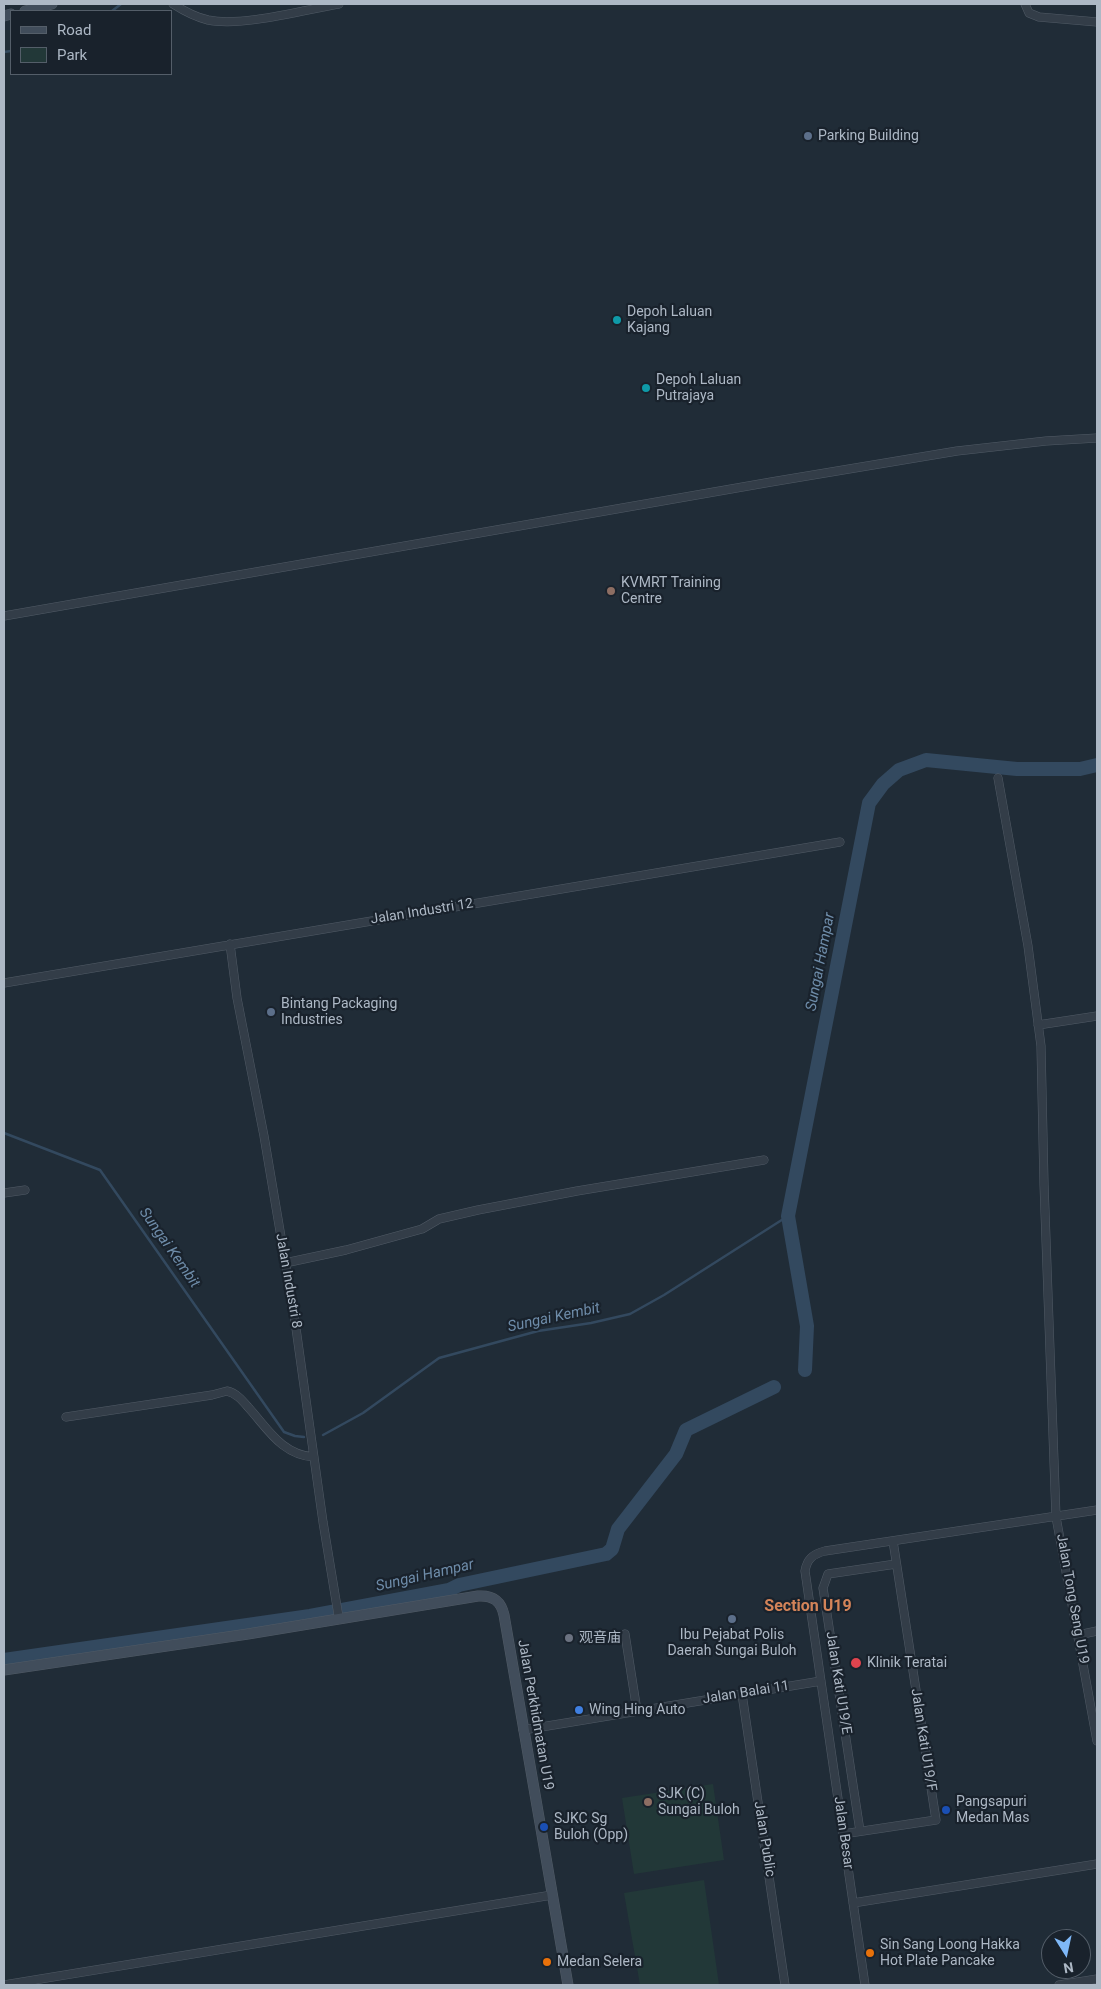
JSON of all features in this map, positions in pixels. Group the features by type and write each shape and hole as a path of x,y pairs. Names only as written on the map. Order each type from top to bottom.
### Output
{"street":[{"path":"29,10 52,4"},
{"path":"173,4 201,18 228,22 340,4"},
{"path":"1025,4 1029,13 1039,17 1097,22"},
{"path":"4,616 761,483 957,451 1046,441 1097,438"},
{"name":"Jalan Tong Seng U19","path":"998,778 1028,946 1041,1046 1056,1516 1097,1741"},
{"name":"Jalan Industri 12","path":"4,983 840,842"},
{"name":"Jalan Industri 8","path":"230,944 237,998 264,1136 285,1263 339,1618"},
{"path":"1038,1025 1097,1016"},
{"path":"285,1263 346,1250 422,1230 440,1219 468,1212 577,1191 764,1160"},
{"path":"4,1193 25,1190"},
{"path":"66,1416 212,1395 227,1391 238,1396 284,1447 298,1455 314,1457"},
{"path":"893,1541 1097,1510"},
{"name":"Jalan Besar","path":"864,1985 805,1570 810,1558 817,1553 893,1541"},
{"name":"Jalan Kati U19/F","path":"860,1831 936,1820 893,1541"},
{"name":"Jalan Kati U19/E","path":"860,1831 823,1588 828,1574 896,1564"},
{"name":"Jalan Perkhidmatan U19","path":"339,1618 478,1596 488,1596 495,1599 501,1606 568,1985"},
{"path":"4,1670 339,1618"},
{"path":"1078,1634 1097,1631"},
{"path":"624,1634 637,1711"},
{"name":"Jalan Balai 11","path":"523,1730 821,1680"},
{"name":"Jalan Public","path":"742,1694 785,1985"},
{"path":"843,1834 860,1831"},
{"path":"853,1903 1097,1864"},
{"path":"4,1985 552,1896"},
{"path":"1059,1985 1097,1979"}],"green space":[{"path":"713,1784 724,1860 634,1874 622,1798"},
{"path":"704,1880 719,1985 640,1985 624,1893"}],"waterway":[{"path":"113,10 121,4"},
{"path":"4,52 10,51"},
{"name":"Sungai Hampar","path":"805,1370 807,1326 788,1216 869,803 883,784 899,770 926,760 1017,769 1080,769 1097,765"},
{"name":"Sungai Kembit","path":"4,1133 100,1170 284,1432 304,1437"},
{"name":"Sungai Kembit","path":"323,1435 363,1413 439,1358 538,1331 591,1323 630,1314 664,1295 788,1216"},
{"name":"Sungai Hampar","path":"4,1660 310,1616 449,1590 459,1585 606,1554 612,1549 618,1529 676,1454 686,1430 774,1387"}],"place":[{"name":"Parking Building","path":"808,136"},
{"name":"Depoh Laluan Kajang","path":"617,320"},
{"name":"Depoh Laluan Putrajaya","path":"646,388"},
{"name":"KVMRT Training Centre","path":"611,591"},
{"name":"Bintang Packaging Industries","path":"271,1012"},
{"name":"Ibu Pejabat Polis Daerah Sungai Buloh","path":"732,1619"},
{"name":"观音庙","path":"569,1638"},
{"name":"Klinik Teratai","path":"856,1663"},
{"name":"Wing Hing Auto","path":"579,1710"},
{"name":"SJK (C) Sungai Buloh","path":"648,1802"},
{"name":"Pangsapuri Medan Mas","path":"946,1810"},
{"name":"SJKC Sg Buloh (Opp)","path":"544,1827"},
{"name":"Sin Sang Loong Hakka Hot Plate Pancake","path":"870,1953"},
{"name":"Medan Selera","path":"547,1962"}],"district":[{"name":"Section U19","path":"808,1607"}]}
